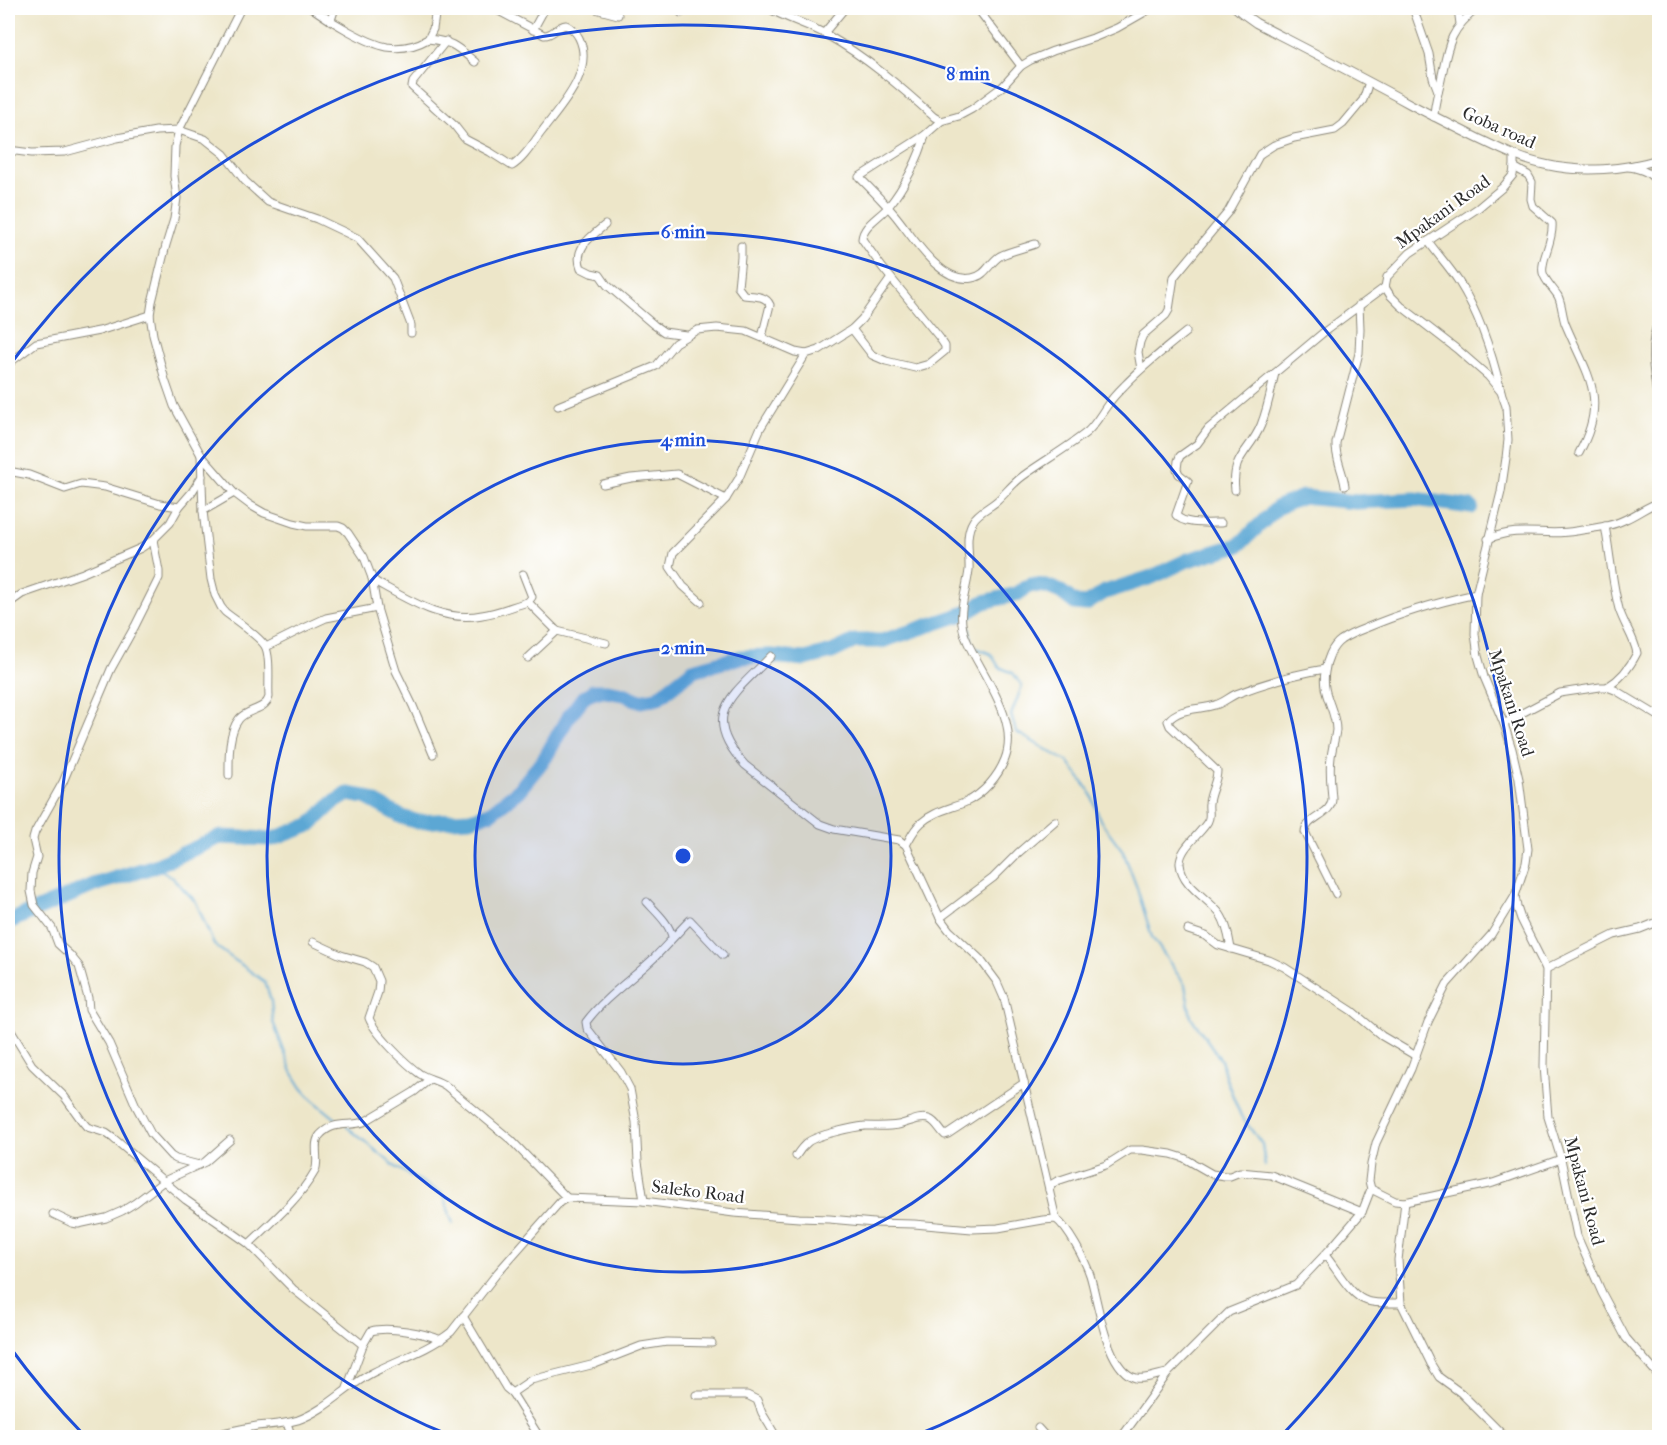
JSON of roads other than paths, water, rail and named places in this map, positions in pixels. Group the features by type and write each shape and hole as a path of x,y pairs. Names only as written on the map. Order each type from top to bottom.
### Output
{"street":[{"path":"242,8 179,130 175,146 174,176 177,198 174,219 152,302 150,315 153,335 174,406 201,455 234,493 264,513 307,526 338,526 348,533 364,557 372,578 377,608 396,671 433,754"},
{"path":"312,8 378,45 387,47 404,47 428,39 433,29 436,8"},
{"path":"331,20 335,8"},
{"path":"446,41 413,82 412,87 454,125 467,141 513,166 575,85 583,58 582,44 571,27 562,26 547,35 493,8"},
{"path":"533,30 546,8"},
{"path":"592,8 618,15"},
{"path":"768,8 824,33 874,67 941,122"},
{"path":"824,33 845,8"},
{"path":"977,8 1021,66"},
{"path":"1035,244 1000,256 981,275 963,279 954,276 945,272 933,261 888,207 859,177 925,135 941,122 972,109 1003,86 1021,66 1041,55 1117,28 1152,8"},
{"name":"Goba road","path":"1236,8 1256,23 1434,117 1514,156 1548,166 1584,170 1644,164 1659,159"},
{"path":"1413,8 1429,54 1438,91"},
{"path":"1458,8 1460,24"},
{"path":"1434,117 1434,103 1448,45 1460,24 1478,8"},
{"path":"428,39 446,41 455,45 475,62"},
{"path":"1141,369 1138,352 1140,342 1143,335 1169,310 1174,277 1228,212 1260,154 1274,145 1294,138 1335,130 1363,100 1369,82"},
{"path":"8,150 32,153 65,152 117,138 156,131 179,130 205,139 224,154 253,189 268,202 317,219 357,238 393,278 411,325 411,333"},
{"path":"852,329 872,355 886,362 915,368 929,364 945,351 945,346 862,239 862,233 888,207 915,164 925,135"},
{"path":"1514,156 1514,167 1528,175 1532,182 1533,206 1552,223 1553,233 1543,274 1557,296 1565,323 1594,389 1589,435 1579,453"},
{"path":"1627,166 1645,171 1652,175 1659,184"},
{"name":"Mpakani Road","path":"1514,167 1513,175 1492,198 1400,262 1387,277 1385,287 1401,306 1488,376 1501,392 1506,406 1508,417 1506,458 1501,492 1476,594 1475,634 1484,677 1504,724 1519,779 1528,849 1526,863 1515,896 1521,919 1546,969 1544,1076 1548,1117 1561,1159 1577,1236 1602,1293 1626,1338 1659,1377"},
{"path":"605,225 581,246 579,260 582,268 600,275 607,285 664,332 686,335"},
{"path":"1428,241 1459,282 1474,308 1493,356 1501,392"},
{"path":"741,246 738,287 744,295 762,297 770,305 762,338"},
{"path":"558,406 656,366 675,343 697,330 717,328 746,331 795,352 806,354 819,350 852,329 862,319 891,278"},
{"path":"1221,523 1183,521 1177,518 1176,515 1188,482 1177,469 1180,456 1197,444 1208,429 1275,373 1359,305 1385,287"},
{"path":"1346,486 1336,443 1359,353 1359,305"},
{"path":"8,364 36,343 99,331 150,315"},
{"path":"1659,318 1654,328 1652,341 1659,411"},
{"path":"906,845 918,825 925,820 939,811 965,802 981,793 999,772 1006,756 1006,724 1002,708 970,648 962,626 962,606 969,571 968,536 974,519 1022,477 1087,431 1110,401 1141,369 1186,332"},
{"path":"701,602 683,586 670,567 670,560 673,554 726,499 739,478 760,429 806,354"},
{"path":"1235,490 1235,470 1238,461 1260,426 1275,373"},
{"path":"201,455 204,511 211,579 215,595 221,607 266,647 268,702 245,713 233,729 229,775"},
{"path":"8,471 36,477 65,489 81,484 105,487 160,504 179,507"},
{"path":"603,484 631,478 677,474 726,499"},
{"path":"8,604 21,594 83,573 141,548 170,523 202,476"},
{"path":"204,511 234,493"},
{"path":"1488,538 1511,531 1572,532 1605,526 1626,519 1659,502"},
{"path":"1605,526 1619,609 1637,652 1625,672 1607,687"},
{"path":"153,540 159,578 118,655 63,783 35,832 33,839 37,857 32,873 31,891 37,910 52,928 61,947 78,966 88,998 89,1010 109,1043 136,1106 151,1134 176,1160 199,1166"},
{"path":"372,578 435,612 467,617 483,615 528,602 532,597 523,574"},
{"path":"1336,894 1305,832 1305,827 1327,809 1332,801 1330,768 1336,730 1333,712 1324,688 1325,669 1334,647 1340,640 1397,616 1476,594"},
{"path":"528,602 557,631 606,643"},
{"path":"266,647 326,618 377,608"},
{"path":"528,658 557,631"},
{"path":"771,656 735,691 727,702 722,719 725,739 745,765 757,776 820,824 834,829 899,840 906,845 940,918 949,930 980,959 997,982 1007,1007 1056,1220 1064,1227 1084,1260 1109,1347 1123,1370 1129,1375 1138,1378 1168,1372"},
{"path":"1231,949 1222,916 1210,903 1198,895 1183,873 1180,863 1190,842 1208,821 1209,800 1218,771 1170,726 1168,721 1174,715 1216,705 1233,695 1282,677 1325,669"},
{"path":"1504,724 1560,693 1594,687 1607,687 1659,717"},
{"path":"940,918 993,878 1025,846 1055,821"},
{"path":"1121,1437 1168,1372 1229,1312 1296,1285 1362,1212 1371,1189 1370,1172 1376,1143 1398,1099 1428,1022 1447,984 1491,935 1515,896"},
{"path":"647,902 668,926 672,938"},
{"path":"1546,969 1614,935 1640,929 1659,919"},
{"path":"644,1201 638,1162 636,1122 630,1089 621,1072 587,1028 586,1022 596,1009 655,957 690,920 723,955"},
{"path":"1188,930 1200,933 1218,945 1269,960 1284,967 1352,1011 1383,1036 1416,1056"},
{"path":"207,1437 299,1420 372,1373 416,1354 441,1340 560,1202 567,1198 511,1140 446,1086 414,1070 379,1034 369,1018 378,992 379,981 373,967 313,942"},
{"path":"8,1026 32,1065 64,1096 87,1127 106,1133 113,1138 194,1207 249,1244 292,1289 363,1345"},
{"path":"249,1244 277,1217 315,1170 317,1141 320,1136 342,1123 364,1122 414,1092 430,1079"},
{"path":"796,1156 808,1142 825,1135 863,1126 897,1125 925,1118 936,1123 945,1135 1024,1083"},
{"path":"53,1214 78,1224 106,1218 135,1203 164,1181 199,1166 230,1140"},
{"path":"1049,1190 1057,1181 1106,1165 1130,1150 1142,1150 1184,1158 1212,1174 1230,1176 1240,1172 1271,1175 1362,1212"},
{"path":"1371,1189 1395,1201 1405,1202 1493,1183 1561,1159"},
{"name":"Saleko Road","path":"567,1198 644,1201 734,1213 972,1229 1056,1220"},
{"path":"1405,1202 1398,1260 1401,1303 1439,1377 1461,1393 1506,1437"},
{"path":"1325,1255 1349,1289 1358,1297 1368,1302 1401,1303"},
{"path":"464,1316 506,1388 512,1393 540,1437"},
{"path":"347,1388 363,1345 369,1334 376,1329 420,1333 441,1340"},
{"path":"512,1393 520,1386 538,1378 595,1364 641,1346 666,1342 712,1343"},
{"path":"696,1395 754,1397 777,1437"},
{"path":"287,1423 292,1437"},
{"path":"1038,1428 1047,1437"}],"waterway":[{"path":"8,922 94,885 155,866 220,837 273,839 310,825 333,803 348,794 365,797 402,817 418,822 470,819 490,813 518,791 545,758 567,719 582,699 593,691 624,694 640,701 657,698 693,670 741,657 771,656 805,659 832,652 855,641 882,641 966,613 984,602 1017,594 1030,585 1046,586 1061,592 1075,603 1086,604 1105,592 1152,577 1188,560 1239,545 1278,507 1303,497 1356,502 1415,499 1471,507"},
{"path":"966,613 973,647 991,654 999,667 1013,673 1022,686 1011,715 1016,732 1068,762 1091,793 1100,820 1123,851 1152,937 1185,985 1191,1017 1221,1060 1241,1116 1262,1144 1265,1166"},
{"path":"155,866 172,877 196,902 214,945 265,982 271,1001 273,1022 292,1072 313,1100 341,1123"},
{"path":"346,1126 397,1168 443,1194 453,1224"}]}
